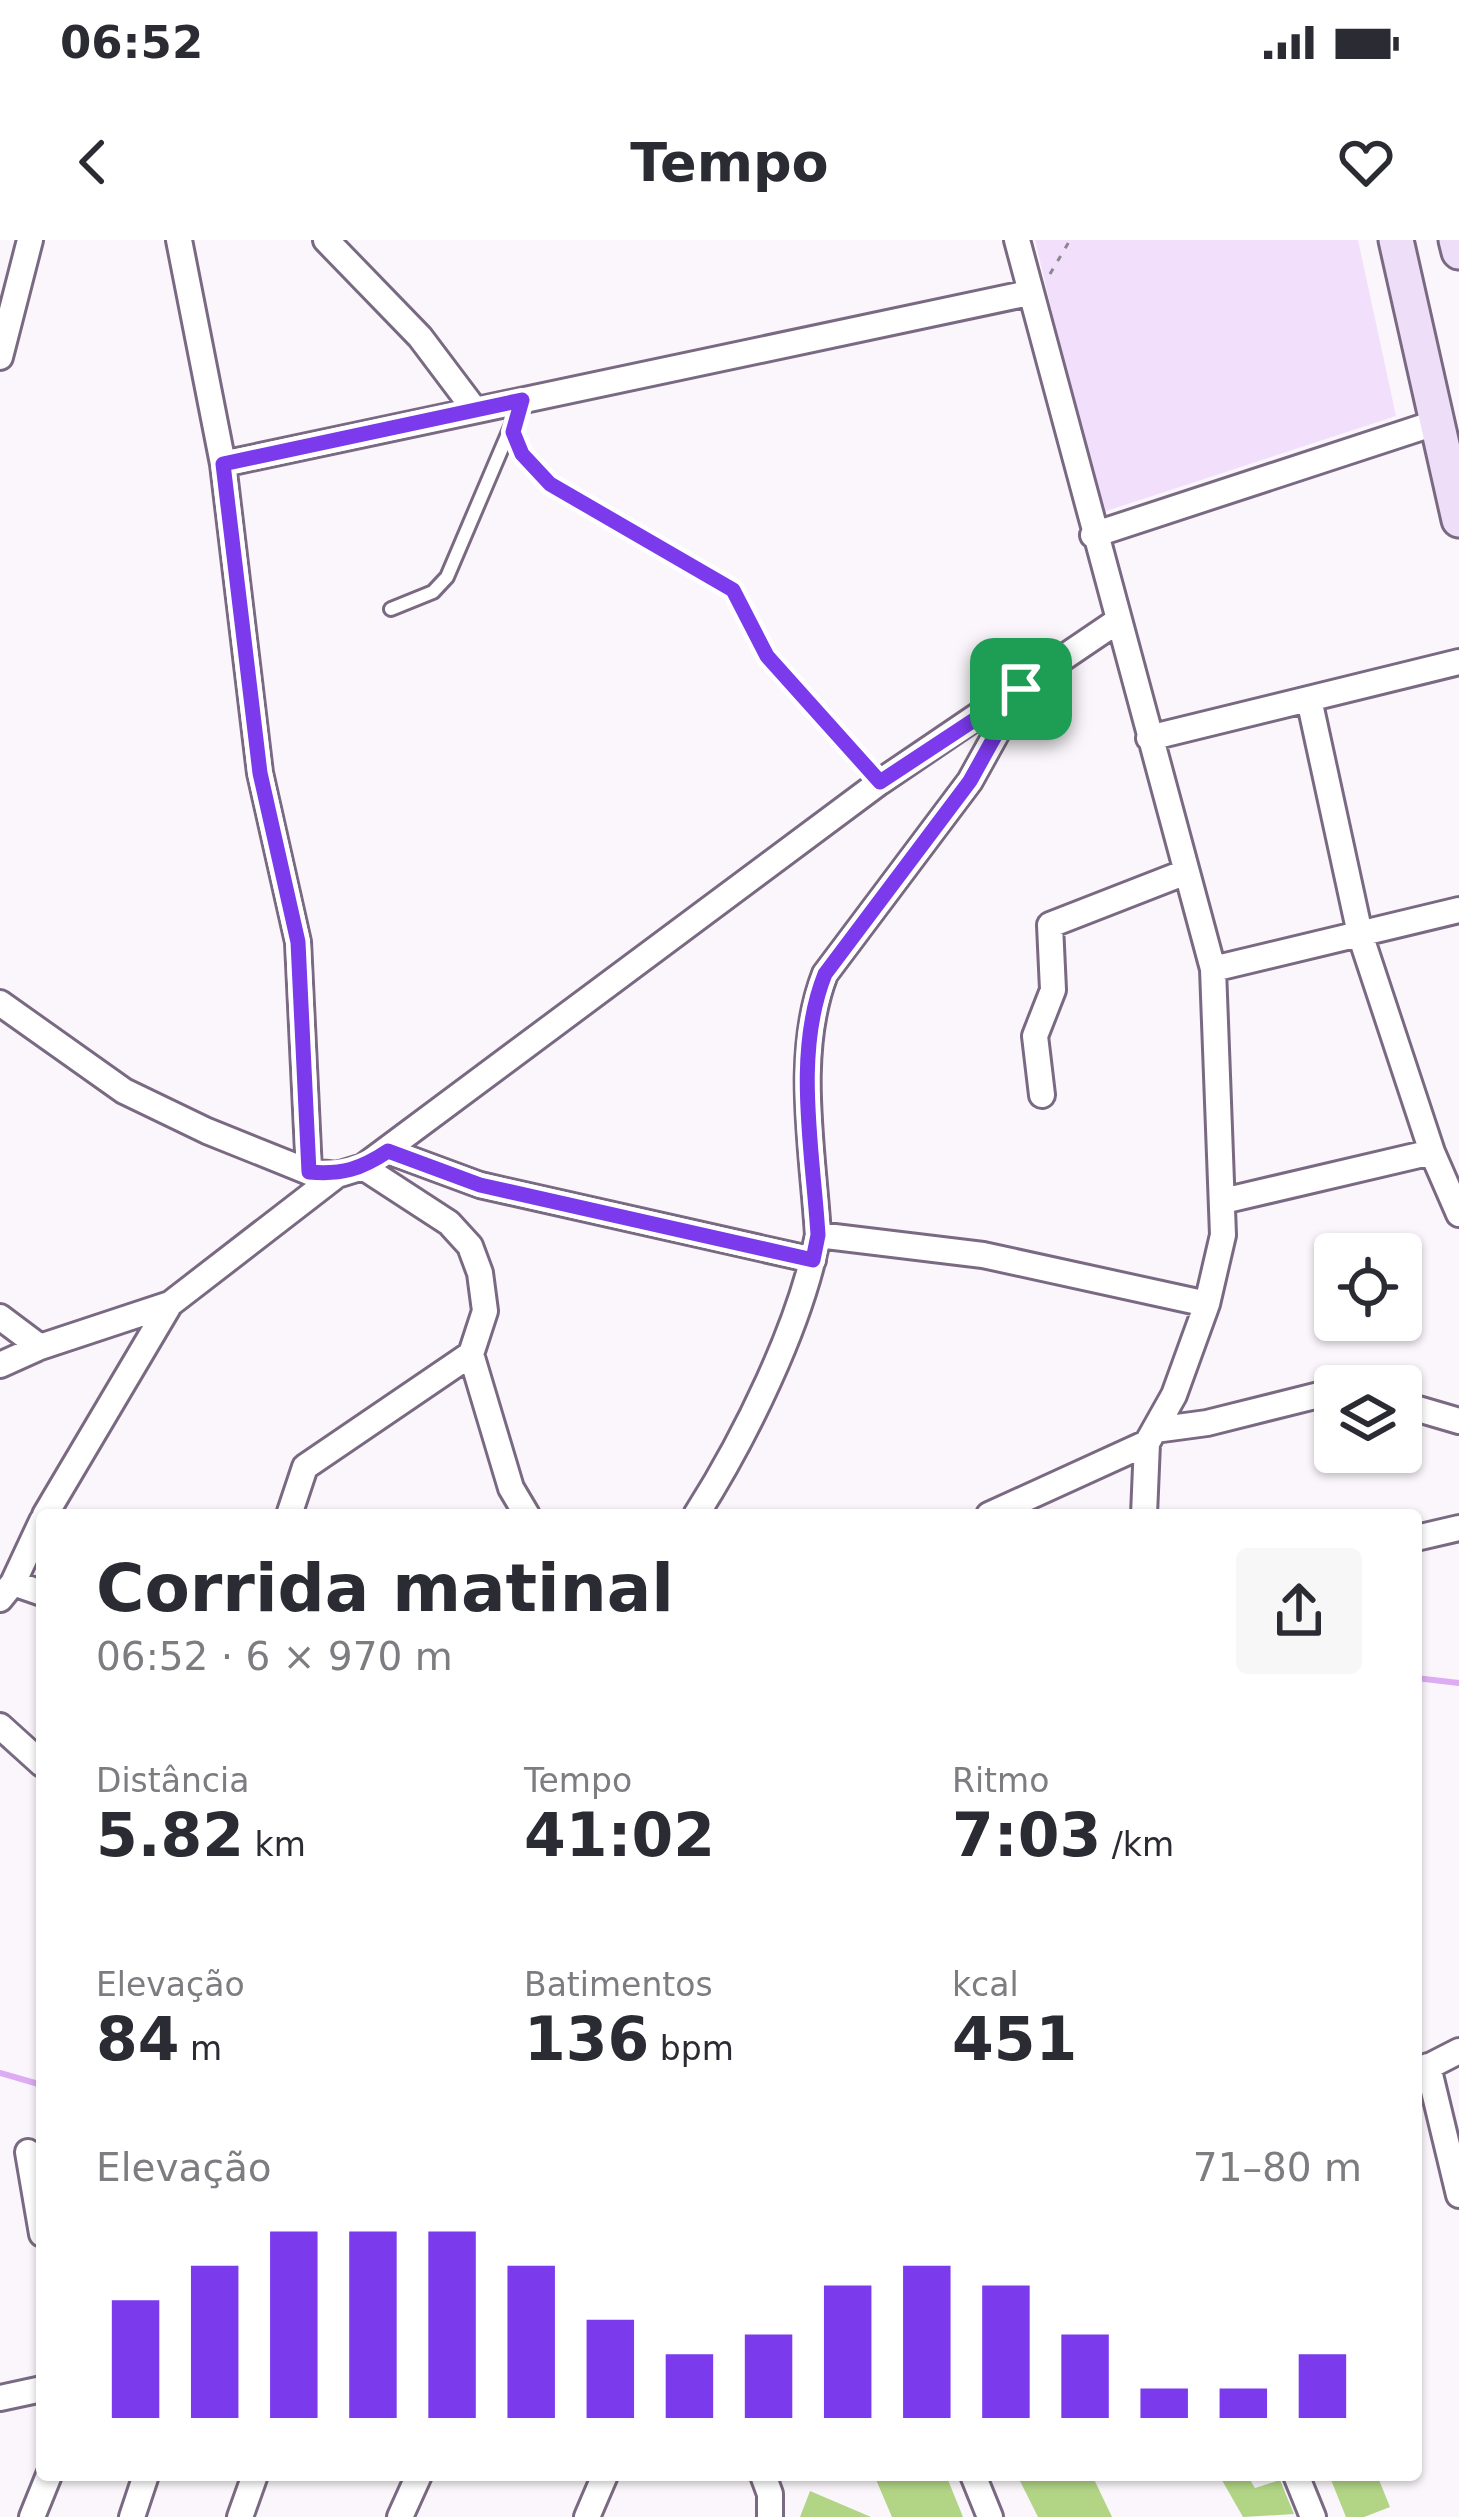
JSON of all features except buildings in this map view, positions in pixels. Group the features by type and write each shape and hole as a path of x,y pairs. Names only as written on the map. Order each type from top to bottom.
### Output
{"main road":[{"path":"1396,240 1459,520"},
{"path":"1456,240 1459,252"}],"street":[{"path":"0,357 30,240"},
{"path":"179,240 223,464 260,773 298,942 309,1172"},
{"path":"326,240 420,337 475,410"},
{"path":"1017,240 1213,969 1223,1235 1207,1304 1174,1395 1151,1437 1145,1509"},
{"path":"223,464 1029,293"},
{"path":"1093,535 1438,422"},
{"path":"0,1365 170,1304 337,1175 363,1167 388,1151 880,782 1117,622"},
{"path":"1149,738 1459,662"},
{"path":"699,1509 769,1375 816,1248 808,1066 816,997 825,974 970,781 1021,689"},
{"path":"1309,699 1360,934 1432,1152 1459,1214"},
{"path":"1042,1095 1035,1036 1053,990 1050,925 1186,872"},
{"path":"1213,969 1459,910"},
{"path":"0,1003 124,1091 309,1172 337,1175"},
{"path":"388,1151 480,1185 816,1248 983,1255 1207,1304"},
{"path":"1223,1201 1432,1152"},
{"path":"363,1167 448,1223 470,1246 481,1273 485,1311 471,1354 511,1487 523,1509"},
{"path":"49,1509 170,1304"},
{"path":"0,1317 40,1347"},
{"path":"291,1509 305,1467 471,1354"},
{"path":"1001,1509 1151,1437 1314,1395"},
{"path":"1422,1410 1459,1421"},
{"path":"1422,1537 1459,1528"},
{"path":"36,1533 6,1591 36,1592"},
{"path":"0,1726 36,1759"},
{"path":"1459,2051 1422,2070 1459,2195"},
{"path":"28,2152 36,2199"},
{"path":"0,2398 36,2390"},
{"path":"32,2517 47,2481"},
{"path":"132,2517 144,2481"},
{"path":"240,2517 253,2481"},
{"path":"400,2517 415,2481"},
{"path":"587,2517 602,2481"},
{"path":"765,2481 770,2517"},
{"path":"975,2481 990,2517"},
{"path":"1298,2481 1313,2517"}],"lane":[{"path":"391,609 434,592 447,578 513,432 522,400"},
{"path":"513,432 522,454 550,484 733,590 767,656 880,782"}],"path":[{"path":"1029,293 1059,266 1070,240"}],"shaded area":[{"path":"1035,240 1358,240 1396,416 1100,513"}],"waterway":[{"path":"1422,1679 1459,1683"},
{"path":"0,2073 36,2083"}],"route":[{"path":"522,400 513,432 522,454 550,484 733,590 767,656 880,782 1021,689 970,781 825,974 816,997 808,1066 818,1235 813,1260 480,1185 388,1151 363,1167 337,1175 309,1172 298,942 260,773 223,464 522,400"}]}
